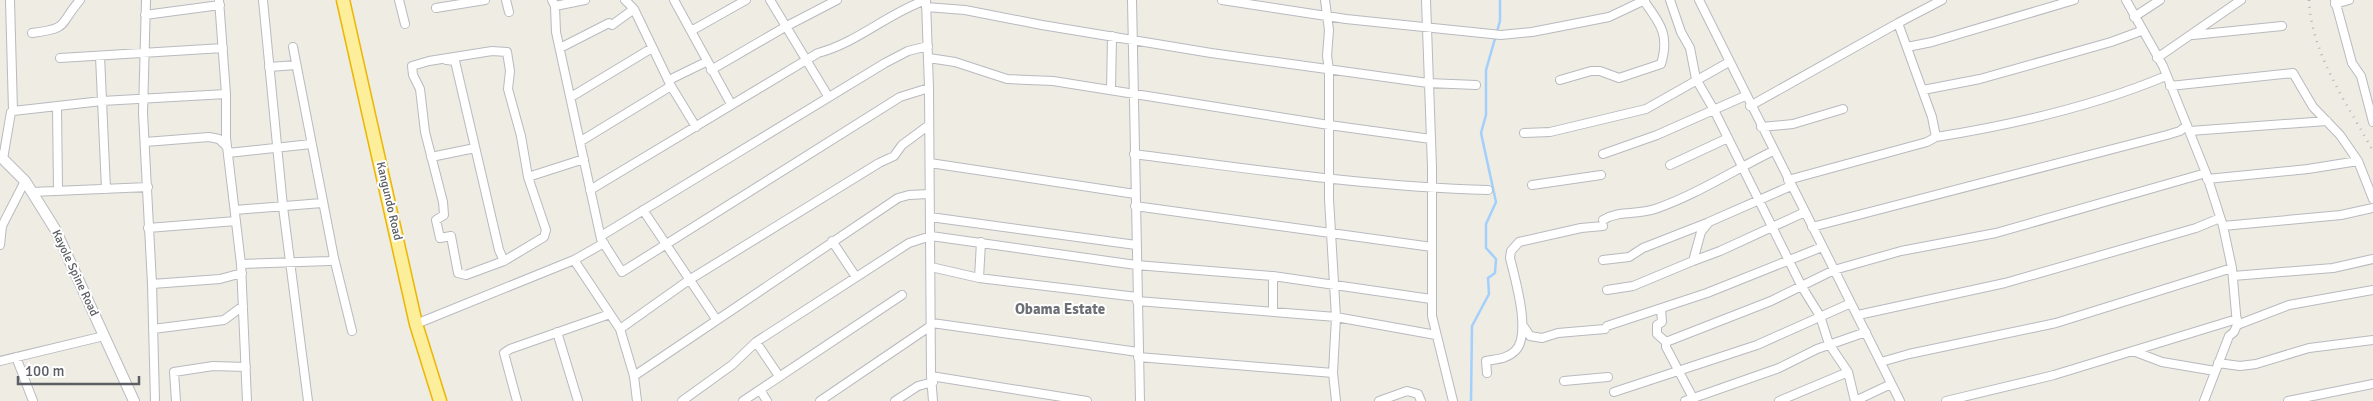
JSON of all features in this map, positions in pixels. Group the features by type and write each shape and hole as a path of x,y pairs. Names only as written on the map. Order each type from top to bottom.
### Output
{"highway":[{"name":"Kangundo Road","path":"343,0 416,324 440,401"}],"main road":[{"name":"Kayole Spine Road","path":"1,158 25,181 55,229 134,401"}],"street":[{"path":"6,0 10,12"},
{"path":"1,158 11,112 13,111 10,0"},
{"path":"146,0 143,100 152,284 155,401"},
{"path":"263,0 283,207 308,401"},
{"path":"399,0 405,24"},
{"path":"436,8 485,0"},
{"path":"506,0 509,12"},
{"path":"585,0 554,3 556,32 602,239 622,272 900,97 929,88"},
{"path":"625,0 634,9 670,83 696,126"},
{"path":"674,0 706,62 731,104"},
{"path":"691,32 746,0"},
{"path":"770,0 828,96"},
{"path":"711,70 785,27 837,0"},
{"path":"1132,0 1140,401"},
{"path":"1222,0 1327,16 1501,35 1532,32 1609,17 1645,0 1662,28 1663,57 1661,64 1619,78 1600,71 1591,71 1560,80"},
{"path":"1326,0 1329,30 1326,56 1329,69 1330,179 1336,317 1334,373 1336,401"},
{"path":"1426,0 1432,189 1432,316 1453,401"},
{"path":"1670,0 1681,32 1690,48 1696,79 1759,198 1802,287 1820,316 1829,344 1848,372 1855,401 1891,384"},
{"path":"1699,0 1750,106 1858,315 1900,401"},
{"path":"1750,106 1942,0"},
{"path":"1907,47 1932,42 2074,0"},
{"path":"2126,0 2141,31 2163,66 2188,128 2221,222 2233,272 2237,322 2234,332 2229,336 2216,367 2204,401"},
{"path":"2134,17 2160,0"},
{"path":"2157,58 2241,0"},
{"path":"2349,0 2335,2 2351,52 2352,63 2361,76 2373,122"},
{"path":"32,32 54,30 65,23 78,1"},
{"path":"926,2 929,58 933,401"},
{"path":"590,190 807,60 869,30 912,5 926,2 1042,25 1133,40 1428,83 1476,85"},
{"path":"145,14 219,3 226,94 225,127 242,273 247,401"},
{"path":"560,48 609,23 612,25 634,9"},
{"path":"1898,23 1923,90 1936,137"},
{"path":"2192,35 2282,26"},
{"path":"1923,90 1980,79 2111,42 2141,31"},
{"path":"1111,90 1112,36"},
{"path":"416,324 574,260 643,210 828,96 900,54 928,46"},
{"path":"293,47 322,202 352,331"},
{"path":"60,58 223,48"},
{"path":"571,97 652,48"},
{"path":"496,51 498,53 507,52 510,71 508,89 521,136 528,177 546,234 504,261 466,274 458,273 451,236 440,238 436,228 436,220 444,215 432,157 423,120 420,89 416,84 411,68 419,64 444,59 496,51"},
{"path":"100,56 106,188"},
{"path":"929,58 955,62 1007,79 1052,81 1329,125 1431,139"},
{"path":"444,59 455,61 499,250 504,261"},
{"path":"581,141 706,62"},
{"path":"1524,133 1569,128 1646,108 1729,62"},
{"path":"269,67 296,65"},
{"path":"2170,86 2293,73 2313,107 2340,135 2358,161 2373,199"},
{"path":"1603,260 1629,257 1643,248 1709,222 1790,183 1927,142 1936,137 2014,122 2129,91 2166,76"},
{"path":"13,111 102,101 226,94"},
{"path":"1603,154 1658,135 1745,96"},
{"path":"56,106 58,190"},
{"path":"1761,127 1793,124 1843,109"},
{"path":"1812,227 2188,128 2327,121"},
{"path":"620,329 689,280 878,163 894,156 902,145 929,125"},
{"path":"145,142 213,137 219,139 228,150"},
{"path":"1670,165 1728,138"},
{"path":"228,150 277,148 311,144"},
{"path":"432,157 475,148"},
{"path":"1773,151 1687,196 1656,209 1612,215 1603,223 1519,242 1511,251 1510,258 1522,305 1520,318 1524,327 1530,336 1542,338 1606,327 1661,309 1822,247"},
{"path":"1134,154 1330,179 1432,189 1488,190"},
{"path":"528,177 584,159"},
{"path":"1666,342 1771,302 1834,270 1900,251 1996,233 2206,176 2308,169 2358,161"},
{"path":"930,163 1135,194"},
{"path":"1532,185 1601,176"},
{"path":"0,246 2,226 25,181"},
{"path":"32,192 148,187"},
{"path":"634,376 898,198 909,195 930,194"},
{"path":"235,210 322,202"},
{"path":"1135,206 1332,231 1432,247"},
{"path":"1858,315 2029,277 2221,222 2341,215 2373,208"},
{"path":"643,210 716,319"},
{"path":"1607,290 1633,286 1720,251 1805,212"},
{"path":"930,217 1136,245"},
{"path":"148,228 236,221"},
{"path":"1693,261 1701,232 1709,222"},
{"path":"682,401 732,365 756,342 856,276 909,244 931,236 1136,265 1273,276 1432,298"},
{"path":"832,241 856,276"},
{"path":"979,278 982,242"},
{"path":"241,264 290,264 330,261 334,258"},
{"path":"1881,362 1909,354 2056,323 2233,272 2333,268 2373,259"},
{"path":"574,260 620,329 634,376 637,401"},
{"path":"931,267 979,278 1137,299 1336,317 1436,335"},
{"path":"152,284 220,279 242,273"},
{"path":"1273,276 1273,312"},
{"path":"1946,401 2054,375 2289,305 2373,290"},
{"path":"743,401 902,295"},
{"path":"1614,392 1757,344 1851,303"},
{"path":"153,329 224,320 243,306"},
{"path":"1661,309 1662,322 1657,325 1658,334 1666,342 1666,347 1689,400 1779,368 1829,344 1866,332"},
{"path":"517,401 504,353 610,314"},
{"path":"820,401 932,324 1138,354 1334,373"},
{"path":"1487,373 1486,361 1504,358 1515,352 1519,346 1524,327"},
{"path":"557,332 578,401"},
{"path":"0,361 104,336"},
{"path":"2133,351 2162,362 2216,367 2256,364 2309,348 2373,340"},
{"path":"756,342 780,376"},
{"path":"16,357 34,401"},
{"path":"176,401 174,372 213,366 246,367"},
{"path":"1779,401 1848,372"},
{"path":"1564,381 1608,377"},
{"path":"895,401 932,379 1087,401"},
{"path":"2288,401 2373,384"},
{"path":"760,390 767,401"},
{"path":"1379,401 1411,391 1418,394 1421,401"}],"waterway":[{"path":"1471,401 1472,326 1489,294 1488,278 1495,273 1496,259 1486,248 1486,224 1496,202 1481,133 1486,115 1486,70 1500,21 1500,0"}],"railway":[{"path":"2309,0 2316,40 2332,78 2373,151"}],"district":[{"name":"Obama Estate","path":"1060,309"}]}
